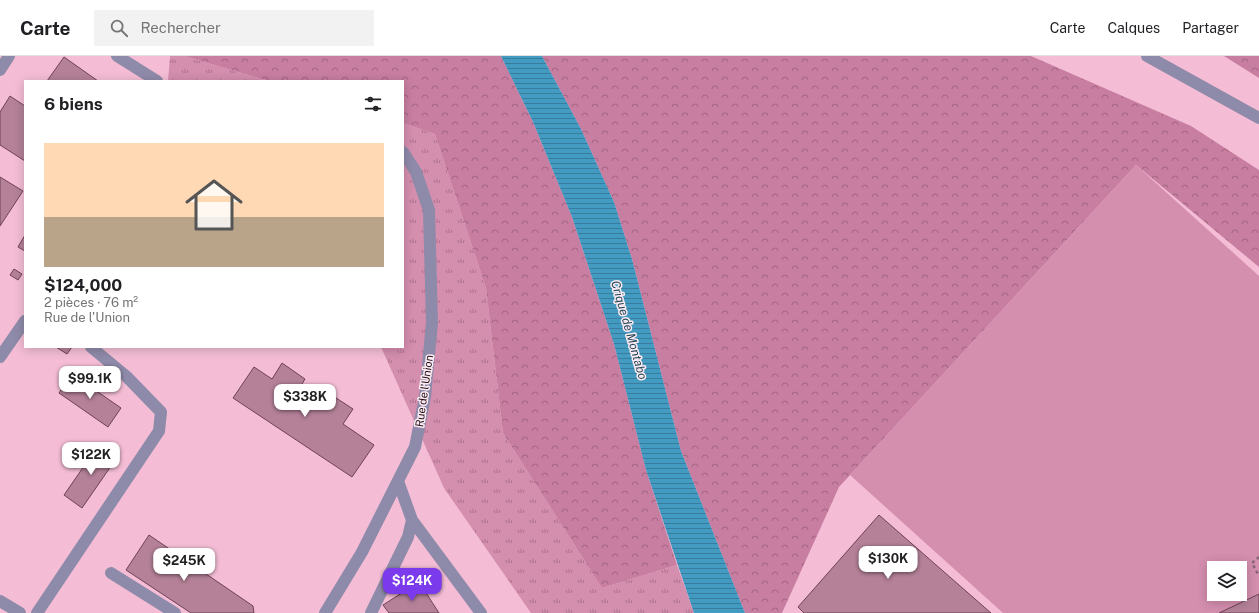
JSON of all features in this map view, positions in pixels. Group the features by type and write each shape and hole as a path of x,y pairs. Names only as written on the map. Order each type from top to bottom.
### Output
{"street":[{"path":"0,70 10,56"},
{"path":"117,56 155,80"},
{"path":"1146,56 1259,118"},
{"name":"Rue de l'Union","path":"325,613 362,552 415,447 425,397 432,323 430,210 416,172 404,154"},
{"path":"0,357 24,322"},
{"path":"37,613 159,431 161,412 126,376 92,348"},
{"path":"398,481 412,520 481,613"},
{"path":"371,613 408,537 412,520"},
{"path":"111,573 175,613"},
{"path":"0,601 20,613"}],"path":[{"path":"1259,557 1252,563 1259,576"}],"green space":[{"path":"170,56 184,56 266,80 168,80"},
{"path":"184,56 501,56 533,122 572,217 614,344 646,470 677,565 602,588 503,433 486,288 435,134 404,123 404,80 266,80"},
{"path":"542,56 1031,56 1191,126 1259,170 1259,267 1136,165 839,487 782,613 745,613 681,451 632,259 614,202 581,129"},
{"path":"1224,56 1259,56 1259,78"},
{"path":"404,123 435,134 486,288 503,433 602,588 677,565 694,613 531,613 444,488 381,348 404,348"},
{"path":"1136,165 1259,276 1259,613 1003,613 850,475"}],"water":[{"name":"Crique de Montabo","path":"501,56 542,56 581,129 614,202 632,259 681,451 745,613 694,613 646,470 614,344 572,217 533,122"}],"building":[{"path":"64,57 97,80 48,80"},
{"path":"10,96 24,105 24,160 0,145 0,112"},
{"path":"0,177 23,191 0,226"},
{"path":"24,237 24,250 18,247"},
{"path":"14,269 22,274 18,280 10,275"},
{"path":"58,348 71,348 67,354"},
{"path":"282,363 305,379 296,394 320,410 330,394 353,409 343,424 374,445 352,477 233,398 254,367 272,379"},
{"path":"72,374 121,408 108,427 59,393"},
{"path":"100,443 118,456 82,508 64,495"},
{"path":"879,515 991,613 804,613 798,607"},
{"path":"149,535 253,606 254,613 191,613 126,570"},
{"path":"419,582 439,613 389,613 383,605"},
{"path":"1259,594 1259,613 1219,613 1247,601"}]}
